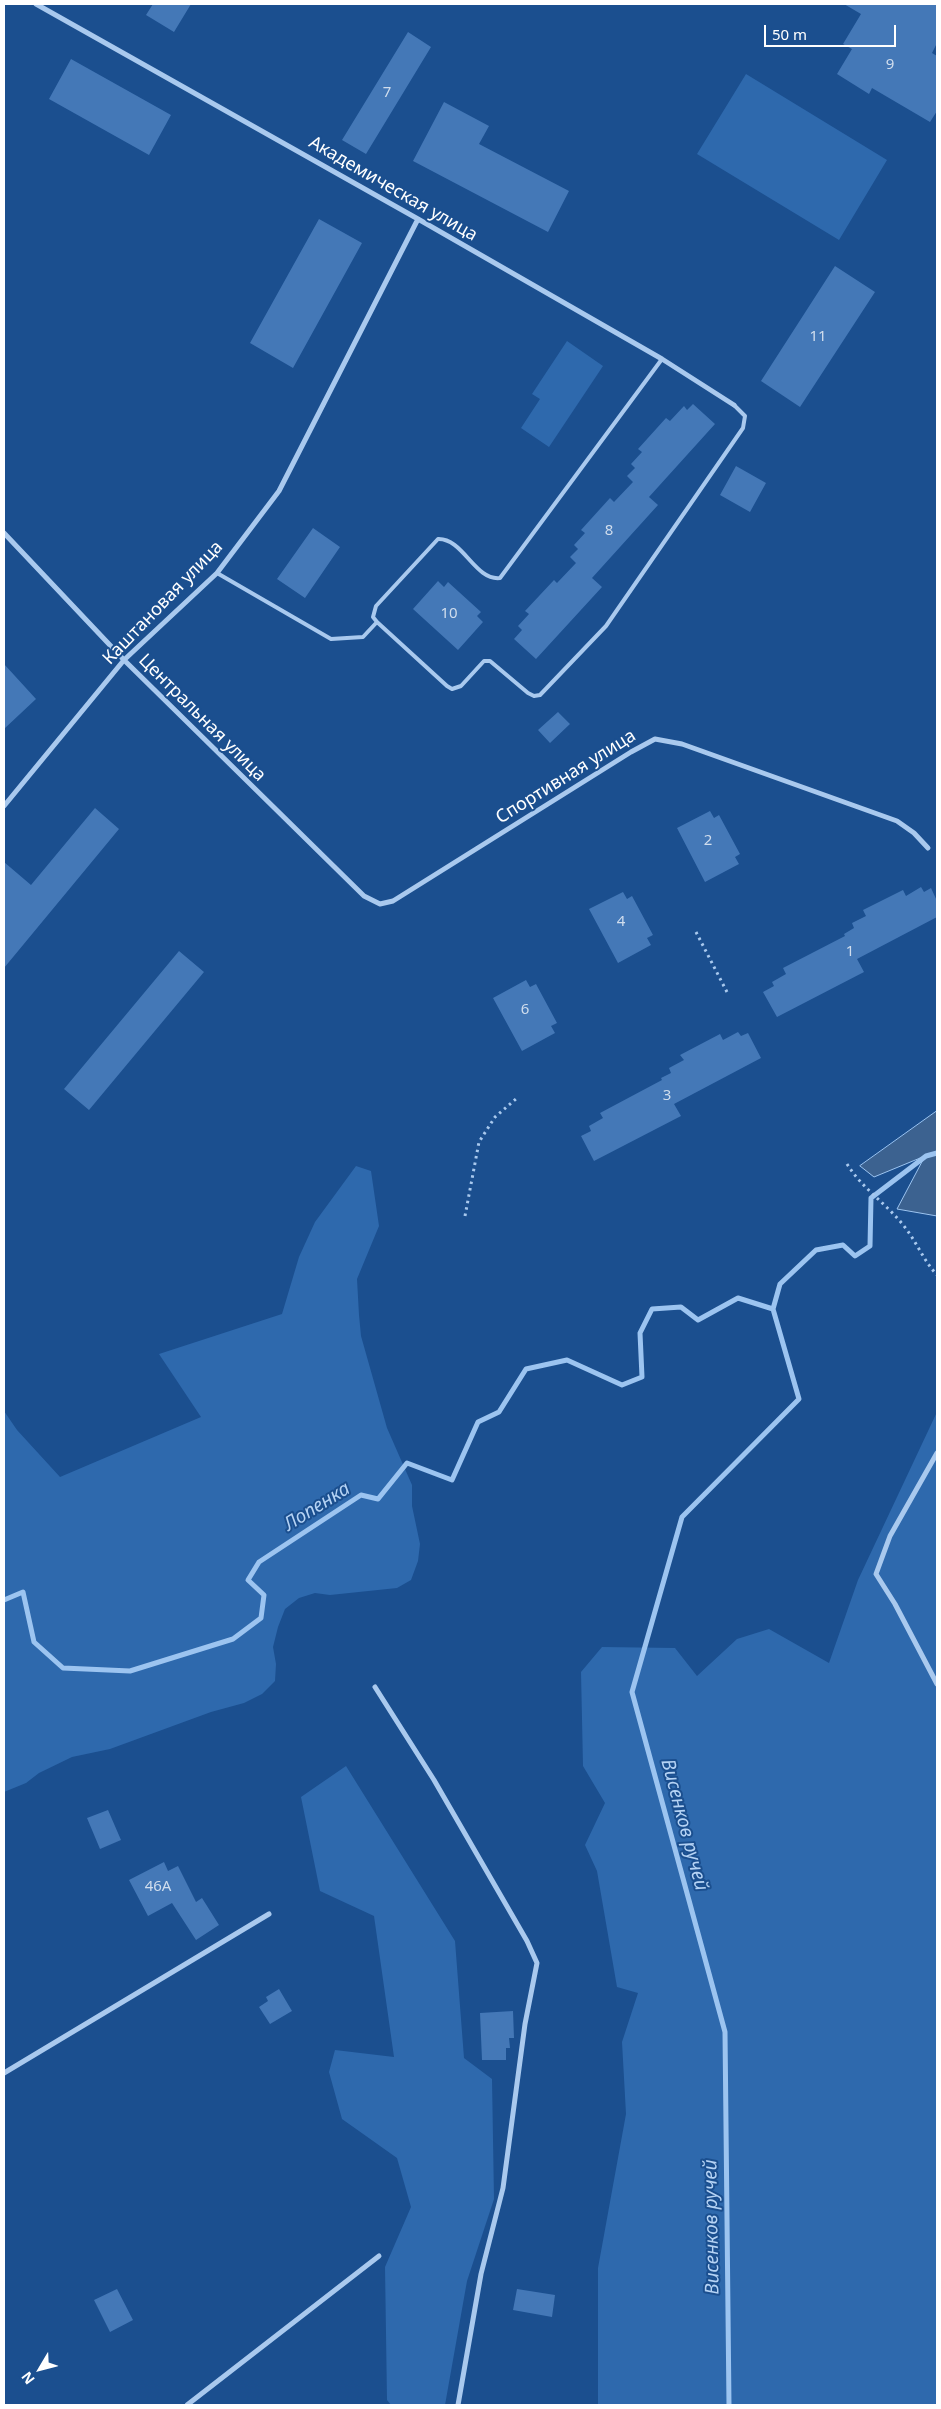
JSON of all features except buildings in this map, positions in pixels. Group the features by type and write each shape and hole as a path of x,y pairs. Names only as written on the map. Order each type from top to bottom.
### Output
{"street":[{"name":"Академическая улица","path":"36,4 662,359 734,405"},
{"name":"Каштановая улица","path":"4,806 124,660 217,573 279,491 418,219"},
{"name":"Центральная улица","path":"4,533 124,660 364,896 380,904 393,902"},
{"name":"Спортивная улица","path":"393,902 631,752 655,739 682,744 897,821 914,833 928,848"},
{"path":"937,1452 890,1536 876,1574 895,1604 937,1684"},
{"path":"375,1687 434,1780 527,1941 537,1963 525,2024 503,2188 481,2274 458,2405"},
{"path":"4,2074 269,1914"},
{"path":"187,2405 379,2256"}],"lane":[{"path":"662,359 500,578 494,578 486,574 449,541 438,539 376,606 373,617 377,622 447,686 452,689 461,686 484,661 490,661 528,693 534,696 545,692 606,626 743,428 745,416 734,405"},
{"path":"217,573 331,639 363,637 377,622"}],"path":[{"path":"696,932 728,994"},
{"path":"465,1216 479,1142 494,1118 517,1098"},
{"path":"847,1164 856,1178 907,1229 926,1263 937,1275"}],"shaded area":[{"path":"746,74 887,160 839,240 697,154"},
{"path":"567,341 603,366 549,447 521,428 540,399 532,394"},
{"path":"937,1111 937,1216 897,1209 925,1156 874,1177 860,1166"},
{"path":"356,1166 371,1171 379,1226 357,1279 361,1336 387,1428 412,1485 412,1506 420,1544 418,1561 411,1580 397,1588 330,1595 315,1593 299,1598 285,1609 278,1627 273,1647 276,1664 275,1681 262,1694 244,1703 211,1712 110,1749 72,1757 39,1773 26,1783 4,1792 4,1411 17,1430 60,1477 201,1417 159,1354 282,1314 299,1257 315,1222"},
{"path":"937,1412 937,2405 598,2405 598,2268 626,2114 622,2042 638,1993 617,1987 597,1871 585,1845 605,1803 583,1766 581,1672 602,1647 675,1648 697,1676 737,1639 769,1629 829,1663 858,1580"},
{"path":"346,1766 455,1941 464,2058 492,2079 494,2199 467,2281 445,2405 391,2405 387,2400 385,2267 411,2207 397,2158 342,2119 329,2072 335,2050 394,2057 374,1916 320,1891 301,1797"}],"waterway":[{"name":"Лопенка","path":"4,1600 23,1592 34,1642 63,1668 130,1671 233,1639 261,1618 264,1595 248,1580 259,1562 361,1495 378,1499 407,1463 452,1480 478,1422 499,1412 526,1369 567,1360 622,1385 642,1377 640,1333 652,1309 681,1307 698,1320 738,1298 773,1309 780,1284 816,1250 843,1245 855,1256 870,1246 871,1198 926,1156 937,1153"},
{"name":"Висенков ручей","path":"729,2405 725,2032 632,1692 682,1517 799,1399 773,1309"}]}
